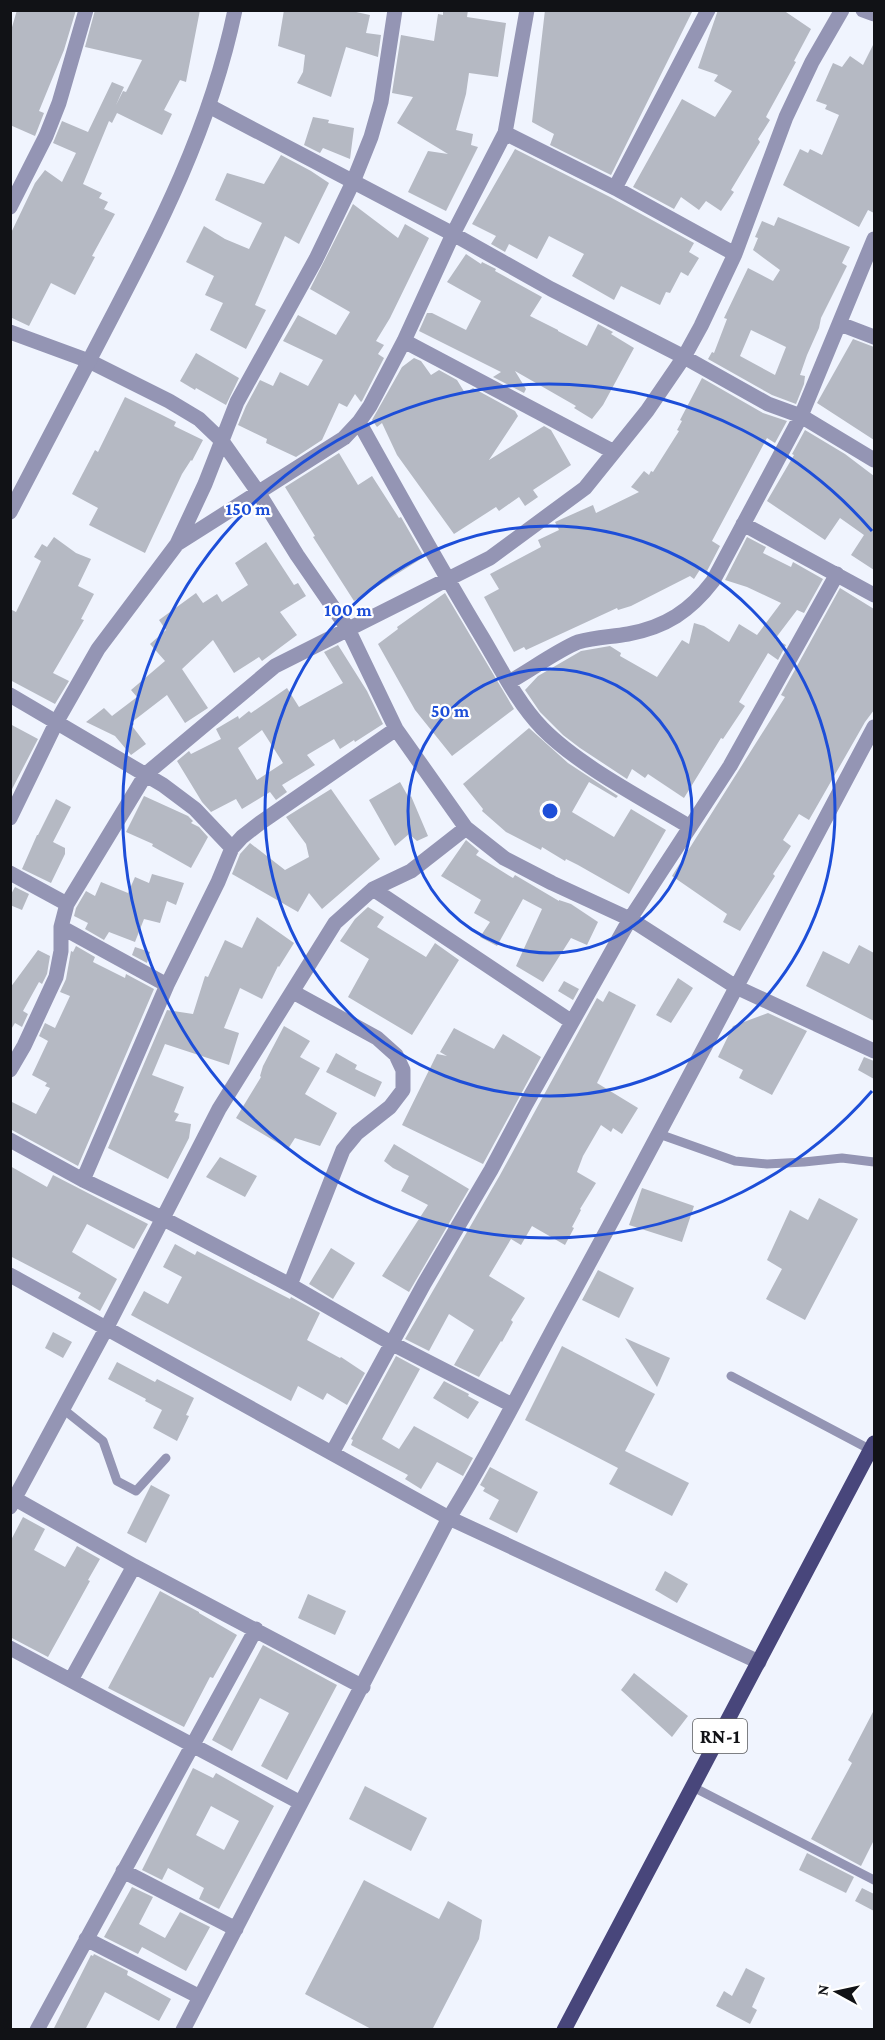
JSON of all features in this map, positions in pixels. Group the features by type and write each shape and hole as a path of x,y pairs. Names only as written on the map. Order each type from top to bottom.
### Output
{"main road":[{"name":"RN-1","path":"564,2030 873,1446"}],"street":[{"path":"10,207 46,136 59,103 86,10"},
{"path":"10,512 168,210 209,106 221,70 235,10"},
{"path":"10,818 57,722 98,649 177,544 205,484 237,402 316,260 353,183 371,137 381,102 395,10"},
{"path":"177,544 344,438 370,406 404,341 453,234 505,133 527,10"},
{"path":"615,188 708,10"},
{"path":"10,1070 24,1046 56,977 61,951 61,927 68,904 146,774 275,666 490,558 585,488 647,411 684,357 735,254 786,117 812,62 842,10"},
{"path":"862,10 874,14"},
{"path":"209,106 453,234 551,289 684,357 768,404 801,416 874,460"},
{"path":"505,133 615,188 735,254"},
{"path":"509,682 576,643 600,636 628,634 674,619 697,601 712,581 801,416 874,239"},
{"path":"840,324 874,337"},
{"path":"10,332 89,361 169,400 199,419 222,441 348,629 396,729 466,828 504,858 630,919 736,987 874,1050"},
{"path":"404,341 614,452"},
{"path":"359,422 446,579 523,704 542,728 565,748 690,827"},
{"path":"743,524 874,595"},
{"path":"332,1453 391,1343 491,1170 630,919 730,766 837,574"},
{"path":"10,695 176,793 232,848"},
{"path":"183,2030 449,1518 478,1471 874,727"},
{"path":"83,1180 167,985 218,882 232,848 260,823 396,729"},
{"path":"363,1687 12,1501 107,1327 219,1109 335,923 373,889 411,871 466,828"},
{"path":"10,873 68,904"},
{"path":"373,889 572,1022"},
{"path":"61,927 167,985"},
{"path":"290,1285 343,1150 357,1133 390,1107 403,1090 403,1070 396,1055 377,1038 293,992"},
{"path":"10,1140 83,1180 162,1218 290,1285 391,1343 512,1405"},
{"path":"10,1275 449,1518 759,1662"},
{"path":"71,1680 134,1566"},
{"path":"37,2030 256,1629"},
{"path":"10,1648 301,1803"},
{"path":"123,1871 236,1929"},
{"path":"87,1939 200,1997"}],"lane":[{"path":"659,1134 735,1161 767,1164 842,1158 874,1162"},
{"path":"731,1376 873,1446"},
{"path":"63,1409 103,1440 117,1481 136,1491 166,1458"},
{"path":"693,1787 874,1880"}],"building":[{"path":"17,10 76,10 64,50 39,111 44,113 35,136 10,125 10,34"},
{"path":"95,10 200,10 186,82 180,80 164,110 172,114 162,135 117,113 112,123 109,121 83,184 102,193 99,198 108,202 104,209 115,214 92,256 95,257 75,295 51,283 29,326 10,317 10,235 35,183 45,170 62,182 76,153 53,143 62,121 88,132 112,82 124,87 116,105 123,91 126,92 142,60 85,47"},
{"path":"284,10 347,10 370,15 366,33 381,35 378,57 346,47 331,97 297,83 303,72 305,55 278,46"},
{"path":"443,10 468,10 467,17 506,23 498,77 469,73 456,130 473,134 471,145 478,147 446,211 408,192 428,151 448,154 397,123 413,97 392,93 401,35 434,41 438,14 443,15"},
{"path":"545,10 693,10 611,175 550,145 554,134 532,122"},
{"path":"718,10 783,10 811,29 766,117 770,120 758,139 760,142 731,190 734,192 721,211 706,201 699,210 681,197 674,209 633,187 682,99 715,117 732,91 714,81 718,75 698,68"},
{"path":"874,43 874,213 868,210 859,227 783,185 800,149 808,153 810,149 822,155 839,115 825,109 827,105 816,101 833,63 842,67 850,56 863,65"},
{"path":"313,117 329,120 328,123 354,128 350,159 323,148 320,153 304,145"},
{"path":"515,149 694,243 689,252 699,258 688,276 681,272 670,293 666,292 660,305 621,286 614,300 572,276 584,254 549,236 537,259 509,244 505,252 491,244 496,236 472,224"},
{"path":"281,155 329,183 299,244 285,236 255,305 266,310 246,349 210,330 223,303 205,295 214,276 186,262 204,226 225,239 249,249 262,223 215,200 227,173 264,184"},
{"path":"353,204 398,238 405,224 429,238 390,318 376,341 384,345 378,354 384,358 362,401 355,394 347,407 339,403 322,440 296,457 266,443 267,439 238,425 260,380 273,386 280,372 308,386 323,360 283,341 298,315 336,335 350,312 310,289"},
{"path":"778,217 850,247 842,263 847,266 821,318 800,375 805,376 804,384 796,404 772,395 708,359 712,352 714,353 727,319 724,318 748,268 773,281 780,270 753,250 758,238 755,237 762,221 774,226","holes":["751,330 786,347 775,375 740,356"]},
{"path":"466,254 542,297 530,316 587,346 598,324 634,348 603,405 592,419 574,408 576,406 515,371 526,389 524,393 493,377 501,372 419,331 427,313 432,313 466,330 481,301 447,282"},
{"path":"853,339 874,347 874,440 817,403"},
{"path":"196,353 239,378 226,405 180,381"},
{"path":"414,358 421,361 431,375 439,370 457,380 465,393 473,388 515,411 518,416 489,460 544,426 551,430 571,465 533,490 538,497 525,506 519,497 499,511 496,507 454,534 397,455 382,423 377,427 372,420 402,367"},
{"path":"702,378 763,413 787,421 775,443 767,438 712,541 720,546 707,571 701,568 694,579 690,576 631,606 618,610 617,608 526,650 524,647 514,652 484,597 499,589 490,574 541,547 538,540 559,530 555,522 593,505 596,513 639,492 631,487 644,471 649,475 651,471 653,472 679,431 677,430 682,421 680,420"},
{"path":"125,397 176,422 174,426 203,440 182,474 145,553 89,525 98,508 72,494 95,450 98,452"},
{"path":"805,430 845,454 874,476 874,570 851,555 864,535 840,518 825,540 767,501 794,455 792,454"},
{"path":"339,453 358,485 372,476 399,518 401,517 424,557 354,601 313,537 315,536 285,487"},
{"path":"54,537 76,553 91,559 78,586 94,594 81,619 84,620 53,673 69,681 55,704 10,680 10,609 16,612 41,561 34,557 42,544 47,547"},
{"path":"747,537 766,547 763,553 791,567 793,562 823,579 804,613 797,610 775,639 786,645 778,660 768,653 739,702 745,706 723,739 721,738 684,798 648,774 645,778 632,769 627,779 563,735 540,712 525,690 538,676 581,651 610,646 621,653 620,656 657,677 682,640 689,644 694,623 704,626 729,642 739,624 757,635 781,603 747,587 725,580"},
{"path":"266,542 294,585 298,583 306,596 280,612 297,635 262,661 259,657 234,673 213,640 182,669 208,708 185,723 167,695 132,722 134,724 132,726 146,744 131,755 115,736 86,722 104,708 112,716 137,697 131,690 165,661 150,644 166,630 159,620 196,593 203,603 217,594 222,602 248,585 235,563"},
{"path":"840,588 874,609 874,710 809,820 799,814 783,840 791,846 740,931 723,922 727,914 672,876 785,697 781,695"},
{"path":"445,593 514,709 452,756 415,710 378,644 398,629 397,627"},
{"path":"338,645 367,691 383,724 340,749 334,739 307,755 315,765 282,785 287,792 276,800 270,792 242,809 236,799 211,812 202,802 177,761 189,751 191,754 221,739 216,729 238,716 239,719 249,711 251,713 287,688 299,707 343,683 324,652","holes":["262,730 283,763 257,780 238,748"]},
{"path":"10,724 38,739 10,793"},
{"path":"529,728 568,763 618,796 616,798 589,782 572,812 614,837 631,809 666,830 629,894 578,865 506,832 482,811 483,809 463,784"},
{"path":"400,782 409,798 411,796 428,836 417,841 409,834 395,846 369,800"},
{"path":"331,789 380,859 322,909 309,893 298,912 232,874 240,854 250,843 285,870 309,857 306,844 286,817"},
{"path":"144,796 188,816 193,821 191,823 199,827 208,837 191,868 152,846 153,844 126,832"},
{"path":"56,799 71,807 53,842 65,848 65,854 51,883 22,869"},
{"path":"466,840 479,851 476,855 513,878 515,875 559,901 571,904 598,922 587,945 571,938 543,982 516,966 542,909 523,899 497,946 480,937 490,922 474,913 481,900 441,876"},
{"path":"152,874 184,883 176,905 167,901 160,923 144,919 135,942 109,932 104,940 85,929 88,923 74,916 86,891 95,896 101,882 128,893 135,877 149,883"},
{"path":"15,887 29,894 22,910 10,905 10,896"},
{"path":"368,907 384,917 377,927 426,957 435,943 459,960 412,1035 348,997 369,959 340,941 355,919"},
{"path":"257,917 294,943 278,966 262,999 240,988 224,1028 239,1033 229,1065 165,1044 152,1075 184,1087 174,1112 179,1114 175,1121 191,1124 189,1138 168,1179 108,1148 167,1010 193,1014 205,976 208,977 225,940 242,948"},
{"path":"859,945 874,953 874,1021 806,986 823,951 849,964"},
{"path":"76,946 95,957 93,962 125,978 126,974 154,989 78,1166 10,1129 10,1101 36,1114 50,1088 45,1086 47,1083 32,1075 48,1041 39,1036 45,1023 55,1028 70,996 60,992 66,979 71,951 73,952"},
{"path":"135,947 150,952 147,963 132,955"},
{"path":"38,950 50,956 47,974 42,984 39,982 23,1011 28,1014 22,1027 15,1023 10,1031 10,988"},
{"path":"678,978 693,988 671,1023 656,1015"},
{"path":"564,981 579,989 573,1000 558,991"},
{"path":"609,991 636,1005 597,1083 638,1108 622,1134 613,1128 611,1132 601,1125 583,1156 577,1172 596,1183 580,1209 565,1245 532,1226 521,1245 511,1239 489,1276 525,1298 511,1320 513,1322 502,1342 479,1377 454,1365 474,1330 449,1314 429,1351 405,1339 500,1175 597,998 603,1002"},
{"path":"768,1013 807,1031 772,1095 739,1078 743,1070 718,1057 733,1026"},
{"path":"284,1026 310,1041 300,1057 320,1068 305,1094 337,1113 320,1146 295,1138 288,1149 236,1118 261,1077 263,1066"},
{"path":"454,1028 494,1049 503,1034 541,1057 483,1164 402,1125 437,1054 447,1056 440,1052"},
{"path":"336,1053 357,1065 355,1069 382,1082 375,1097 326,1072"},
{"path":"864,1057 874,1061 874,1079 858,1070"},
{"path":"394,1144 469,1189 409,1292 382,1276 428,1205 401,1191 409,1176 384,1161"},
{"path":"220,1157 257,1176 245,1197 206,1177"},
{"path":"10,1166 47,1187 53,1175 148,1224 134,1249 87,1224 72,1252 117,1279 100,1311 78,1298 81,1293 10,1256"},
{"path":"642,1188 694,1206 682,1242 629,1225"},
{"path":"819,1198 858,1219 805,1320 766,1299 782,1269 767,1260 790,1210 808,1220"},
{"path":"175,1244 195,1255 197,1251 320,1313 307,1340 341,1357 365,1373 347,1405 327,1393 323,1400 298,1386 291,1401 131,1315 144,1291 168,1304 182,1277 163,1267"},
{"path":"331,1248 355,1263 333,1299 309,1284"},
{"path":"598,1270 634,1288 619,1318 582,1300"},
{"path":"53,1332 72,1342 63,1358 45,1348"},
{"path":"625,1338 670,1358 657,1387"},
{"path":"562,1346 655,1394 625,1451 689,1483 672,1516 609,1484 618,1468 525,1420"},
{"path":"396,1356 420,1369 382,1439 399,1449 414,1426 473,1458 463,1476 437,1462 421,1489 405,1479 408,1475 351,1445 353,1440 351,1439"},
{"path":"117,1362 155,1382 157,1379 194,1398 186,1415 189,1416 177,1441 153,1428 162,1410 108,1379"},
{"path":"444,1381 479,1402 468,1419 433,1398"},
{"path":"490,1467 538,1492 517,1533 489,1519 499,1500 483,1491 485,1488 480,1485"},
{"path":"151,1485 170,1495 146,1543 127,1533"},
{"path":"23,1517 45,1529 34,1550 65,1567 77,1546 100,1559 48,1657 10,1637 10,1542"},
{"path":"665,1571 688,1584 677,1603 655,1590"},
{"path":"160,1591 237,1635 213,1678 210,1677 184,1727 108,1688"},
{"path":"308,1594 346,1611 335,1635 298,1618"},
{"path":"263,1645 337,1685 287,1780 261,1766 289,1713 260,1698 232,1751 212,1740"},
{"path":"634,1673 688,1716 672,1737 621,1690"},
{"path":"874,1710 874,1840 861,1866 811,1839 852,1763 848,1760"},
{"path":"193,1768 213,1778 216,1773 274,1806 219,1909 199,1899 204,1888 168,1868 162,1880 142,1870","holes":["211,1806 239,1821 224,1850 196,1835"]},
{"path":"365,1786 427,1818 411,1851 349,1819"},
{"path":"807,1853 854,1877 846,1893 799,1870"},
{"path":"364,1880 439,1919 448,1901 482,1920 479,1939 432,2030 373,2030 305,1994"},
{"path":"132,1887 153,1897 139,1924 165,1938 180,1912 210,1927 186,1971 142,1947 138,1954 104,1937"},
{"path":"862,1888 874,1894 874,1911 855,1901"},
{"path":"94,1954 128,1971 127,1975 171,1999 159,2021 105,1992 85,2030 53,2030 91,1955"},
{"path":"746,1968 765,1978 752,2007 757,2010 750,2024 716,2006 724,1991 732,1996"}]}
